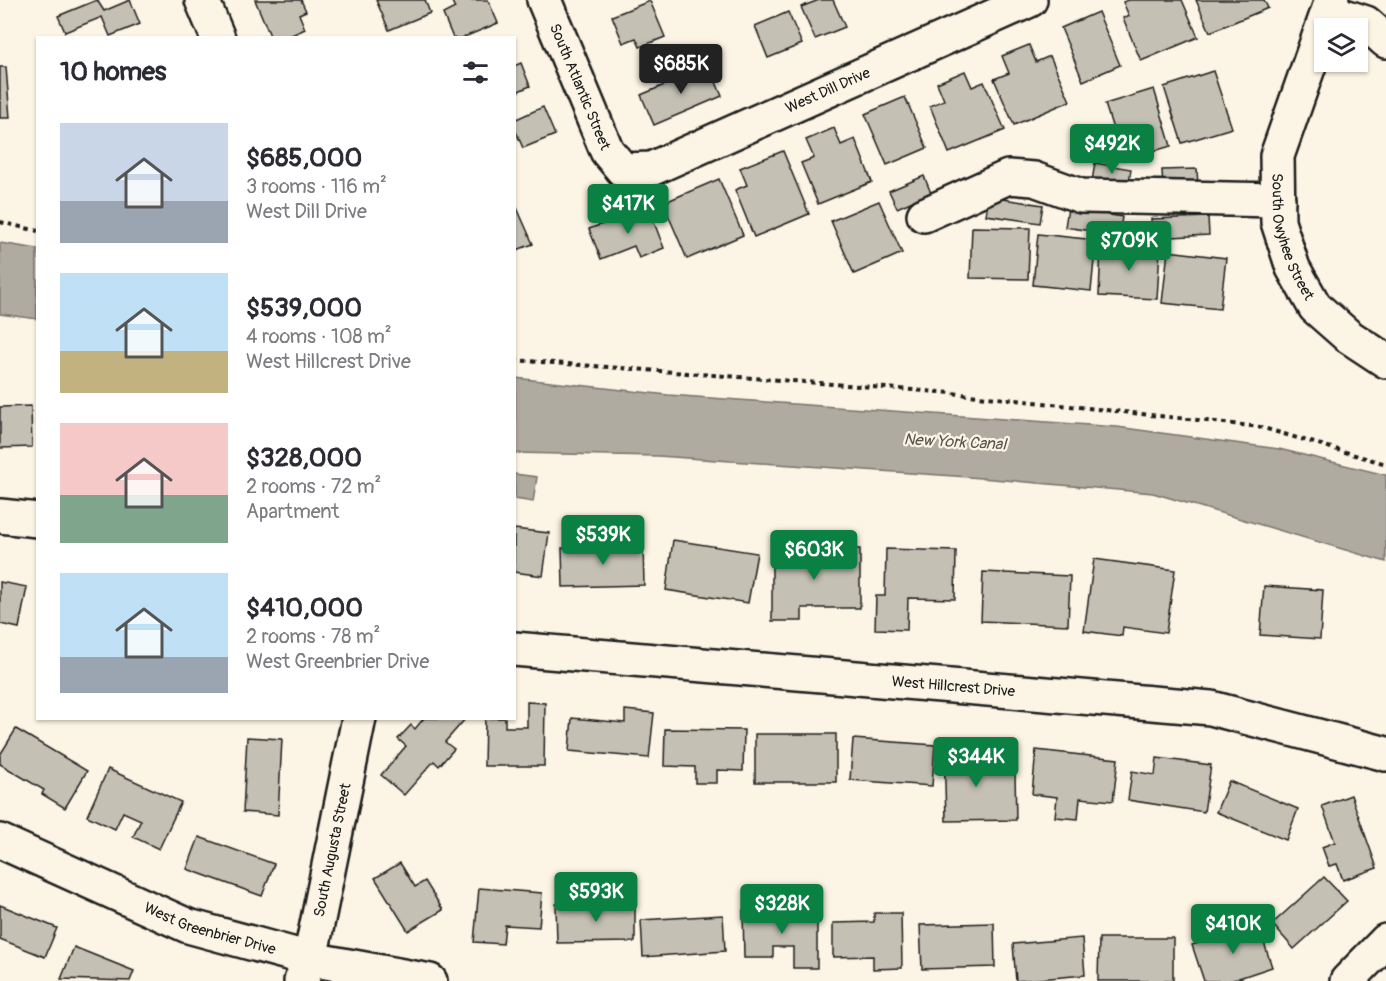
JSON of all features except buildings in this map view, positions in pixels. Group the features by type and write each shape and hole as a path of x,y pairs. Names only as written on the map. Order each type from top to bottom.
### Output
{"street":[{"path":"202,0 217,36"},
{"name":"South Atlantic Street","path":"544,0 607,151 623,170"},
{"name":"West Dill Drive","path":"623,170 651,169 1030,0"},
{"name":"South Owyhee Street","path":"1386,41 1366,23 1330,6 1277,156 1278,222 1293,268 1315,307 1348,336 1386,361"},
{"path":"924,215 1008,177 1034,179 1081,196 1278,200"},
{"path":"0,516 36,520"},
{"name":"West Hillcrest Drive","path":"516,649 1211,708 1386,754"},
{"name":"South Augusta Street","path":"306,970 359,720"},
{"name":"West Greenbrier Drive","path":"0,841 188,926 306,970 430,981"},
{"path":"1347,981 1386,941"}],"path":[{"path":"0,222 36,231"},
{"path":"516,360 929,391 1260,427 1386,464"}],"water":[{"path":"0,243 36,249 36,319 0,314"},
{"name":"New York Canal","path":"516,378 668,395 1117,427 1279,449 1386,475 1386,562 1153,493 969,477 658,456 516,453"},
{"path":"516,474 537,477 533,502 516,499"}]}
